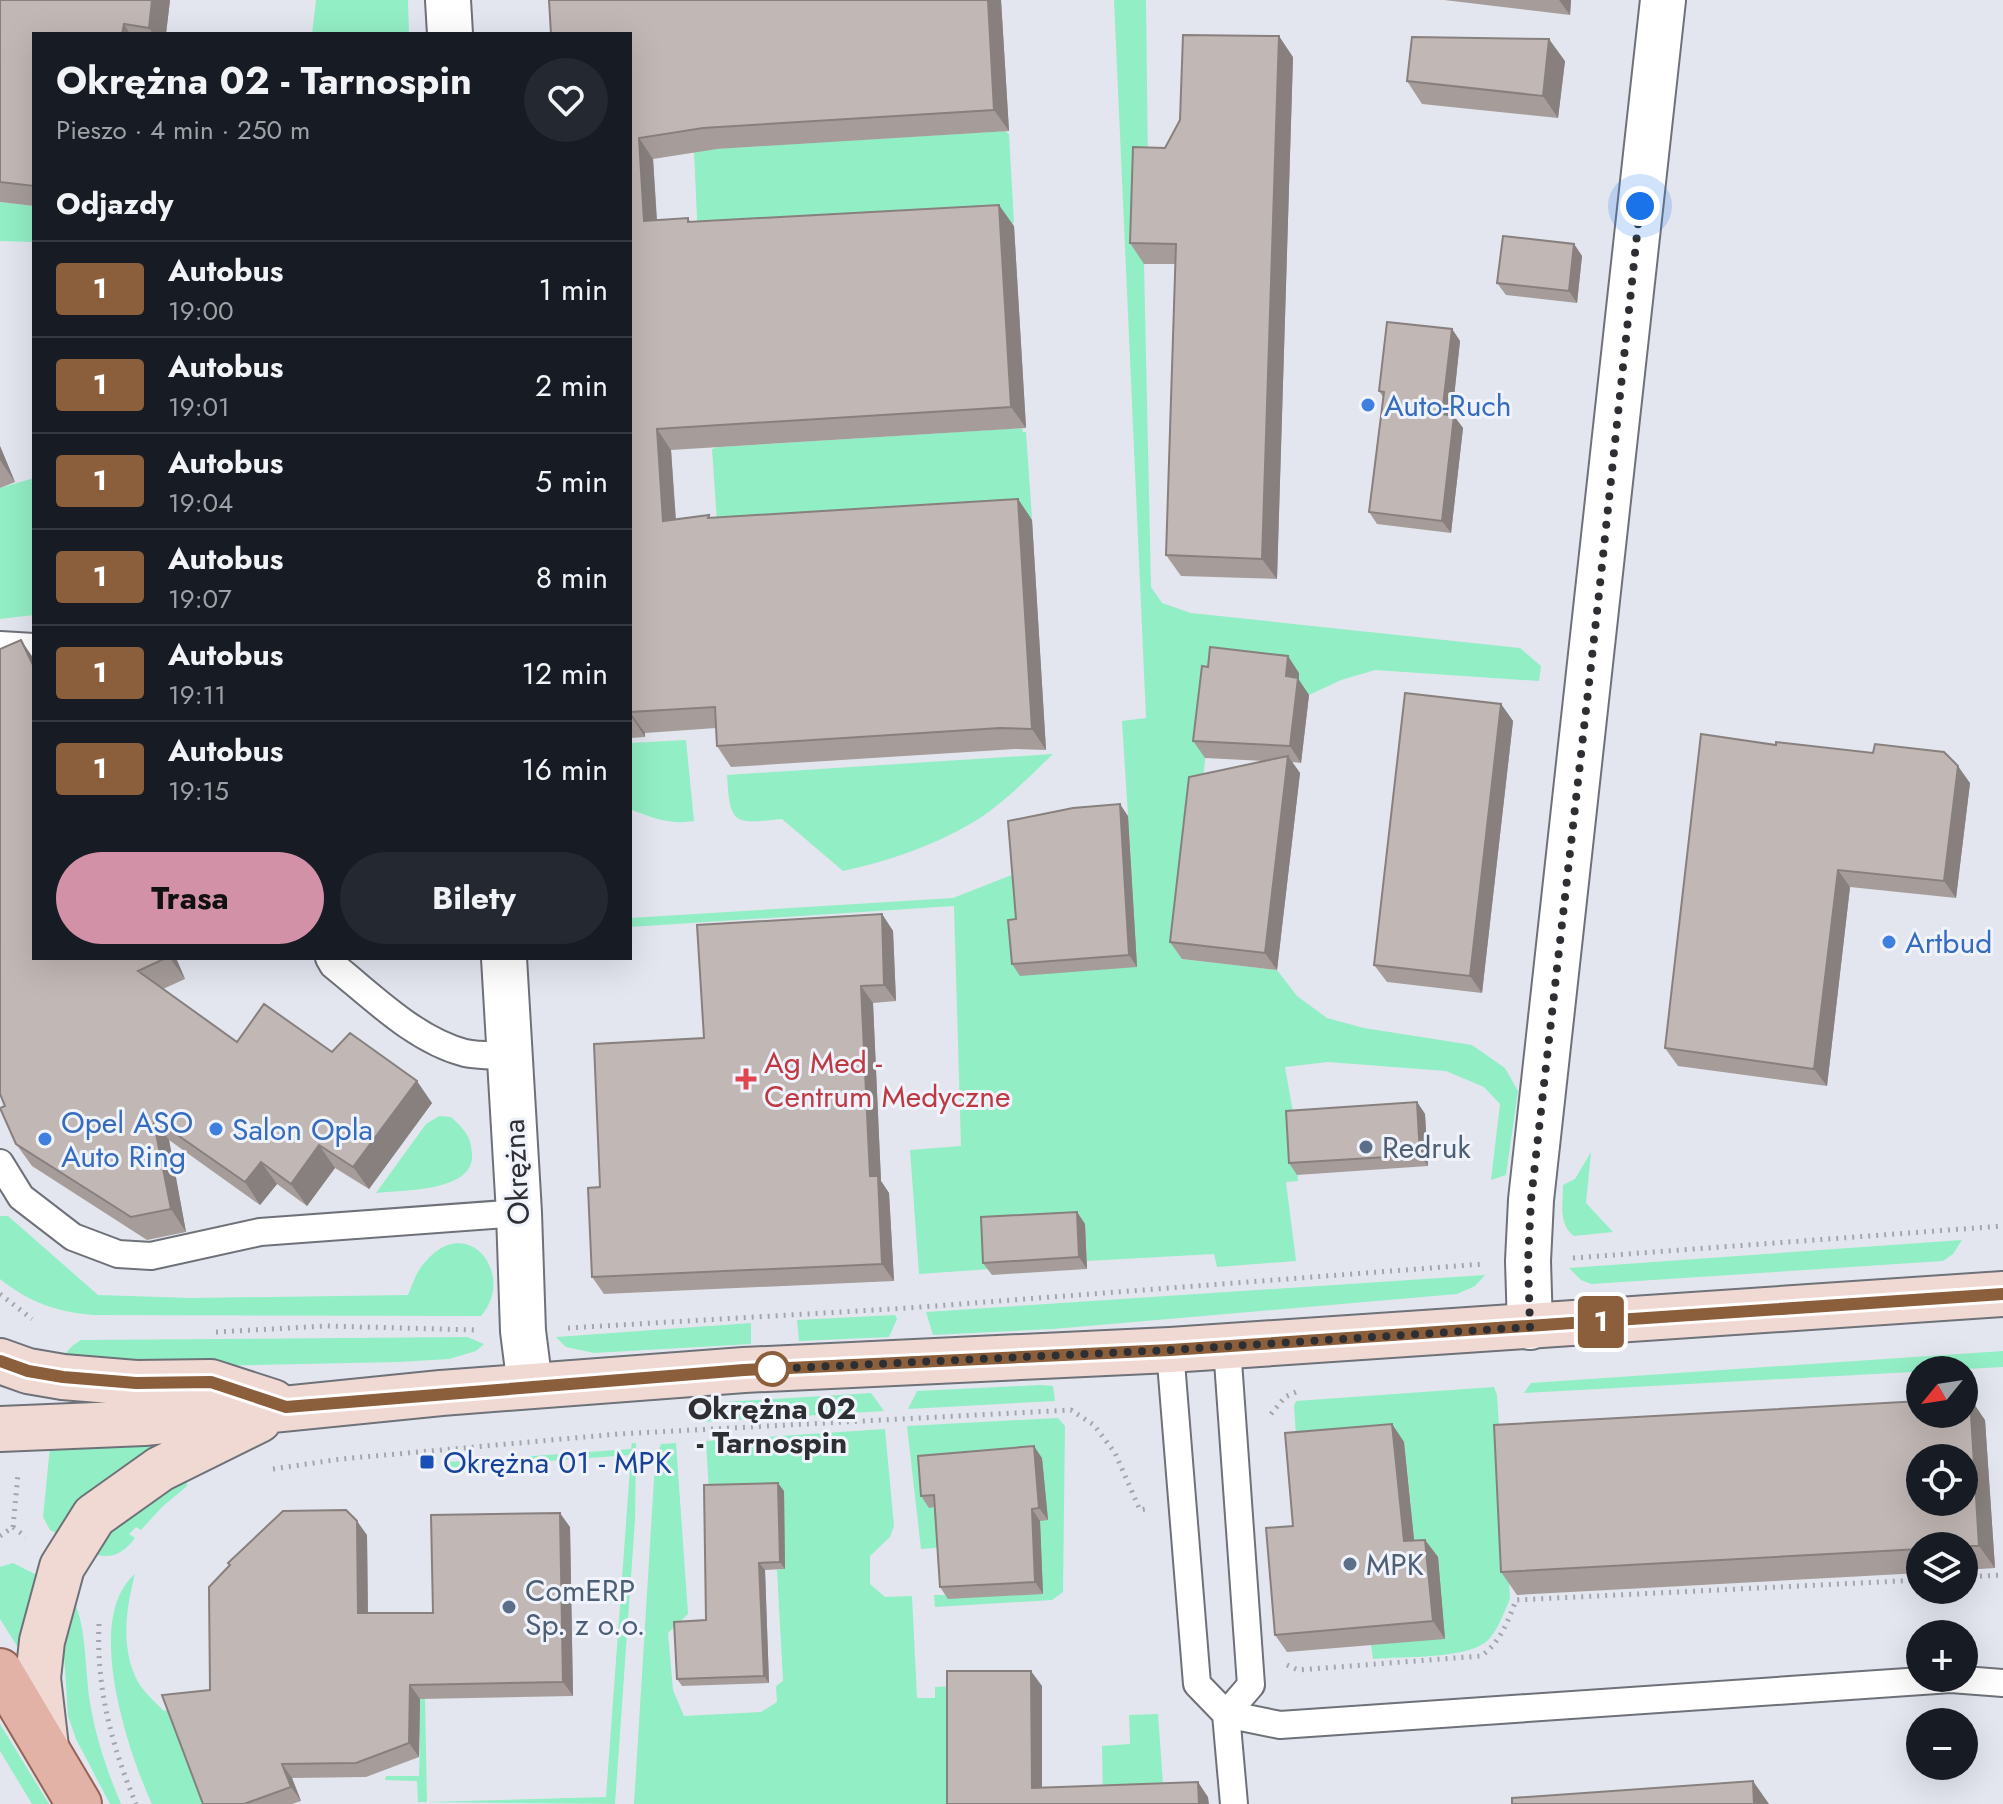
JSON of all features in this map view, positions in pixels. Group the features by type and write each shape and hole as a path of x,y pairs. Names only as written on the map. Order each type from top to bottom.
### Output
{"main road":[{"path":"0,1671 79,1804"}],"street":[{"path":"448,0 450,32"},
{"path":"1530,1327 1528,1261 1531,1200 1663,0"},
{"name":"Okrężna","path":"504,960 523,1331 530,1386"},
{"path":"0,1429 144,1423 286,1407 744,1370 1227,1347 2003,1294"},
{"path":"0,1361 28,1371 63,1377 136,1383 211,1382 286,1407"},
{"path":"46,1747 38,1678 42,1641 62,1567 94,1516 160,1469 286,1407"}],"lane":[{"path":"0,645 32,647"},
{"path":"330,960 380,1003 434,1042 467,1053 509,1056"},
{"path":"0,1163 21,1197 73,1237 118,1254 151,1256 260,1232 519,1213"},
{"path":"1227,1347 1251,1685 1226,1714 1234,1804"},
{"path":"1170,1350 1197,1684 1226,1714 1280,1725 1951,1679 2003,1683"}],"path":[{"path":"212,1332 326,1326 523,1331 908,1308 2003,1226"},
{"path":"0,1294 35,1322"},
{"path":"1267,1421 1285,1397 1306,1389"},
{"path":"266,1470 341,1459 618,1434 1071,1410 1094,1425 1115,1453 1140,1510 1182,1507"},
{"path":"1978,1576 2003,1575"},
{"path":"1279,1655 1287,1665 1298,1670 1481,1656 1491,1649 1501,1635 1516,1600 1906,1581"},
{"path":"100,1619 102,1688 108,1724 136,1804"}],"green space":[{"path":"316,0 408,0 409,32 312,32"},
{"path":"1114,0 1146,0 1148,168 1144,264 1151,587 1162,603 1191,613 1520,648 1541,666 1539,681 1375,670 1341,680 1309,695 1214,683 1182,959 1277,970 1297,996 1327,1018 1364,1028 1472,1045 1505,1068 1518,1091 1506,1175 1491,1180 1500,1104 1484,1087 1446,1071 1328,1062 1285,1067 1294,1118 1298,1181 1286,1182 1296,1261 1217,1267 1214,1254 1087,1261 1085,1224 991,1269 919,1274 910,1150 961,1146 954,906 632,927 632,918 953,898 1019,872 1131,864 1122,721 1146,718"},
{"path":"1005,131 1009,134 1014,223 698,240 694,152 698,150"},
{"path":"0,202 32,206 32,242 0,241"},
{"path":"1022,428 1026,432 1032,518 718,537 712,449"},
{"path":"32,479 32,615 0,619 0,488"},
{"path":"686,740 694,821 669,821 632,810 632,743"},
{"path":"1053,754 1004,800 972,823 909,852 843,871 782,819 744,821 738,818 733,813 728,792 727,775"},
{"path":"439,1116 451,1117 470,1142 470,1166 462,1176 435,1187 376,1193 426,1124"},
{"path":"1591,1152 1586,1203 1613,1232 1574,1236 1563,1219 1563,1185 1575,1179"},
{"path":"0,1216 8,1216 98,1295 191,1298 408,1295 421,1267 438,1250 454,1243 469,1245 481,1253 490,1266 493,1282 491,1299 481,1316 80,1314 32,1300 0,1279"},
{"path":"1962,1240 1953,1254 1943,1261 1591,1284 1581,1280 1569,1268"},
{"path":"1485,1275 1475,1286 1457,1294 1053,1329 933,1335 926,1312"},
{"path":"895,1315 897,1319 889,1337 799,1341 797,1320"},
{"path":"751,1323 751,1344 594,1353 566,1347 556,1337"},
{"path":"467,1337 484,1344 476,1351 449,1359 399,1362 207,1366 60,1360 81,1340"},
{"path":"2003,1351 2003,1367 1978,1368 1978,1356 1929,1356"},
{"path":"1906,1358 1906,1372 1524,1393 1531,1383"},
{"path":"1053,1386 1055,1401 908,1409 917,1391"},
{"path":"1494,1387 1510,1599 1496,1630 1480,1646 1452,1654 1373,1659 1371,1645 1445,1638 1401,1560 1411,1507 1404,1442 1297,1451 1296,1401"},
{"path":"871,1393 884,1411 702,1422 702,1409 724,1402"},
{"path":"1058,1418 1065,1426 1063,1592 1052,1600 935,1607 934,1595 948,1595 949,1599 1012,1551 1043,1459 929,1507 950,1506 952,1528 935,1548 921,1549 907,1426"},
{"path":"885,1429 894,1526 890,1537 870,1556 870,1584 885,1597 912,1596 917,1698 935,1698 935,1687 957,1686 957,1804 634,1804 655,1463 661,1444 676,1443 688,1614 668,1633 673,1690 684,1716 761,1712 777,1702 776,1686 783,1681 777,1570 784,1569 709,1492 706,1441"},
{"path":"165,1443 132,1460 104,1480 78,1505 56,1533 50,1530 43,1517 50,1447"},
{"path":"632,1443 636,1443 635,1520 615,1804 418,1802 417,1781 385,1780 386,1776 419,1776 420,1738 401,1698 425,1698 427,1802 606,1797 631,1455 449,1468 449,1462 631,1449"},
{"path":"187,1479 187,1486 141,1530 136,1527 129,1534 135,1538 125,1548 110,1556 90,1553 121,1517"},
{"path":"13,1563 37,1575 21,1644 17,1646 0,1619 0,1567"},
{"path":"135,1574 126,1628 132,1669 140,1686 153,1701 164,1711 172,1709 208,1804 152,1804 132,1752 122,1720 111,1652 112,1621 120,1594"},
{"path":"74,1602 81,1625 93,1721 121,1804 110,1804 76,1739 68,1716 63,1639"},
{"path":"1158,1714 1164,1798 1103,1804 1102,1746 1130,1744 1129,1715"},
{"path":"0,1724 49,1804 32,1804 0,1751"}],"building":[{"path":"0,0 152,0 149,28 124,24 122,32 32,32 32,186 0,182"},
{"path":"549,0 988,0 994,110 703,128 639,138 644,221 688,218 688,222 999,205 1011,407 657,429 663,521 709,515 708,518 1018,499 1032,729 1000,728 717,746 715,707 632,712 632,32 551,32"},
{"path":"1183,35 1279,36 1262,559 1166,555 1176,244 1130,243 1133,147 1165,148 1180,120"},
{"path":"1412,37 1549,39 1543,96 1407,81"},
{"path":"1503,236 1574,244 1569,291 1497,283"},
{"path":"1387,322 1452,329 1442,414 1454,416 1442,521 1369,512 1384,392 1379,391"},
{"name":"Salon Opla","path":"21,640 32,663 32,960 162,960 138,971 237,1042 264,1004 332,1052 350,1033 417,1081 353,1167 319,1145 291,1184 261,1162 245,1182 153,1118 171,1209 131,1217 16,1144 0,1108 5,1106 0,1094 0,649"},
{"path":"1210,647 1288,656 1286,676 1298,678 1290,746 1193,741 1202,666 1208,667"},
{"path":"1405,693 1501,704 1470,976 1374,965"},
{"path":"1701,734 1776,745 1776,742 1873,753 1875,744 1944,752 1958,766 1944,881 1838,870 1814,1069 1665,1048"},
{"path":"1288,756 1265,953 1170,942 1189,777"},
{"path":"1120,804 1129,955 1012,964 1008,920 1016,919 1008,821 1073,808"},
{"path":"882,914 884,985 861,986 870,1176 878,1176 882,1264 592,1277 588,1188 600,1187 594,1044 704,1038 697,925"},
{"path":"1417,1102 1420,1155 1289,1163 1286,1111"},
{"path":"1077,1212 1079,1257 983,1263 981,1217"},
{"path":"1906,1402 1906,1428 1972,1428 1973,1444 1906,1444 1906,1516 1977,1516 1979,1546 1978,1532 1906,1532 1906,1550 1501,1572 1494,1425"},
{"path":"1392,1424 1404,1541 1425,1540 1433,1621 1275,1635 1266,1528 1293,1526 1285,1433"},
{"path":"1034,1446 1039,1508 1032,1509 1035,1582 940,1587 934,1495 921,1496 918,1456"},
{"path":"778,1483 780,1562 759,1563 764,1676 677,1679 674,1622 706,1620 704,1485"},
{"path":"346,1510 357,1521 358,1613 433,1613 431,1515 560,1513 563,1682 410,1685 409,1743 356,1763 282,1764 291,1787 244,1804 203,1804 162,1695 210,1690 209,1587 230,1565 228,1563 283,1511"},
{"path":"947,1671 1031,1671 1032,1788 1198,1782 1199,1804 947,1804"},
{"path":"1753,1781 1754,1804 1512,1804 1512,1798"}],"bus line":[{"name":"1","path":"0,1361 28,1371 63,1377 136,1383 211,1382 286,1407 744,1370 1170,1350 2003,1294"}],"place":[{"name":"Auto-Ruch","path":"1368,405"},
{"name":"Artbud","path":"1889,942"},
{"name":"Ag Med - Centrum Medyczne","path":"746,1079"},
{"name":"Salon Opla","path":"216,1129"},
{"name":"Opel ASO Auto Ring","path":"45,1139"},
{"name":"Redruk","path":"1366,1147"},
{"name":"Okrężna 02 - Tarnospin","path":"772,1369"},
{"name":"Okrężna 01 - MPK","path":"427,1462"},
{"name":"MPK","path":"1350,1564"},
{"name":"ComERP Sp. z o.o.","path":"509,1607"}],"route":[{"path":"772,1369 1170,1350 1530,1327 1528,1261 1531,1200 1640,206"}]}
